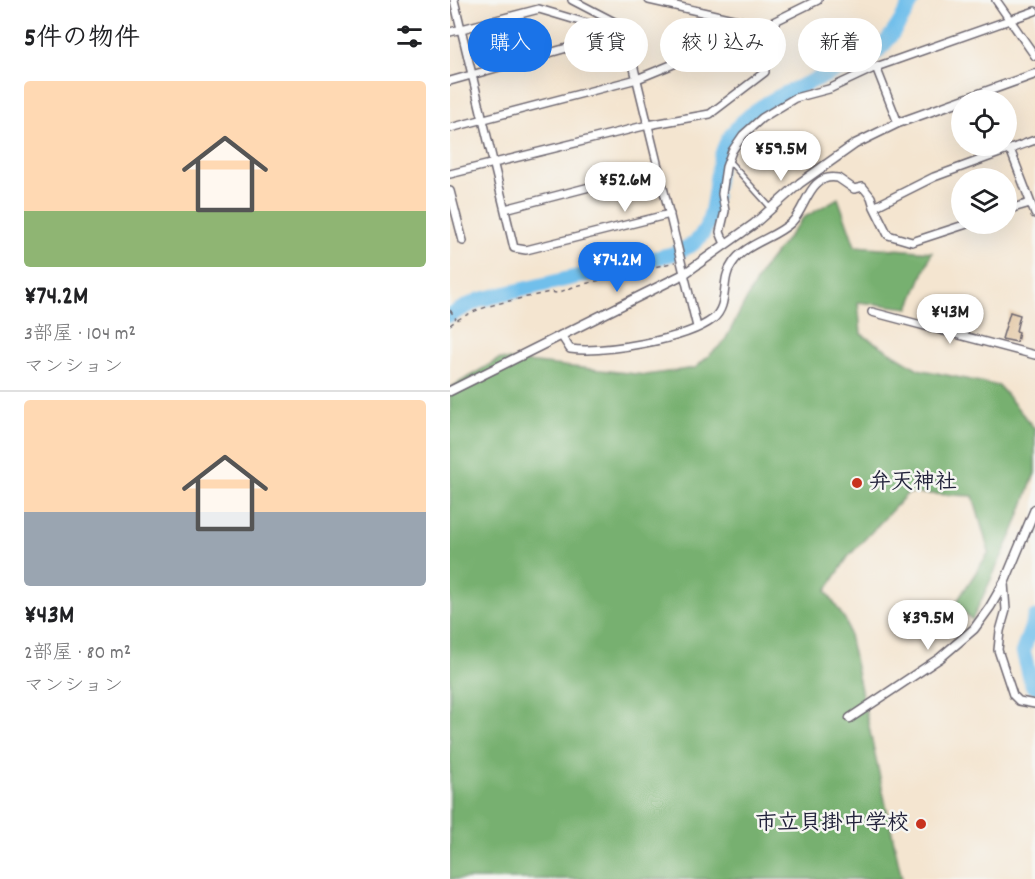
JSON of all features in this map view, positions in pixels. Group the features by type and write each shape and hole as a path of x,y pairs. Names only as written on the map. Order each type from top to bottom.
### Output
{"street":[{"path":"454,0 514,248 526,250 670,214"},
{"path":"572,0 602,18"},
{"path":"650,0 729,18"},
{"path":"781,18 818,0"},
{"path":"996,0 1035,56"},
{"path":"450,32 539,9 575,18"},
{"path":"882,65 1035,11"},
{"path":"450,81 564,47"},
{"path":"450,128 637,79 660,70"},
{"path":"635,72 697,327"},
{"path":"450,174 494,161 648,124 710,114 765,72"},
{"path":"725,244 720,237 720,232 724,211 722,194 728,160 737,143 749,128 795,98 829,89 865,72"},
{"path":"878,72 898,123"},
{"path":"450,391 684,274 754,224 800,183 855,144 898,123 1035,74"},
{"path":"1017,146 1035,140"},
{"path":"874,207 934,177 991,156"},
{"path":"1013,156 1035,214"},
{"path":"505,209 659,169"},
{"path":"561,335 566,346 576,350 652,342 706,323 721,309 730,265 735,259 793,221 807,195 818,183 834,177 854,189 863,187 888,235 912,242 951,229"},
{"path":"450,191 454,222 463,241"},
{"path":"1017,206 1030,202"},
{"path":"872,312 1035,355"},
{"path":"850,718 940,658 974,629 1005,581 1035,509"},
{"path":"1005,581 1006,610 998,650 1013,695 1019,700 1035,704"}],"lane":[{"path":"728,160 771,208"}],"path":[{"path":"450,325 476,310 550,292 556,293 681,260"},
{"path":"450,310 457,320"}],"green space":[{"path":"838,198 855,246 932,252 909,308 858,302 861,334 918,369 999,386 1035,429 1035,473 1014,530 972,620 956,603 989,552 973,496 908,493 848,557 826,591 846,621 902,879 450,879 450,388 499,359 646,375 695,368 724,342 762,270 803,218"}],"building":[{"path":"1010,312 1020,315 1016,331 1019,332 1017,342 1002,339"}],"waterway":[{"path":"450,315 479,300 672,254 693,244 703,233 709,220 720,159 734,131 770,101 873,55 890,37 913,0"},
{"path":"1035,617 1023,651 1032,685 1035,687"}],"place":[{"name":"弁天神社","path":"857,483"},
{"name":"市立貝掛中学校","path":"921,824"}]}
